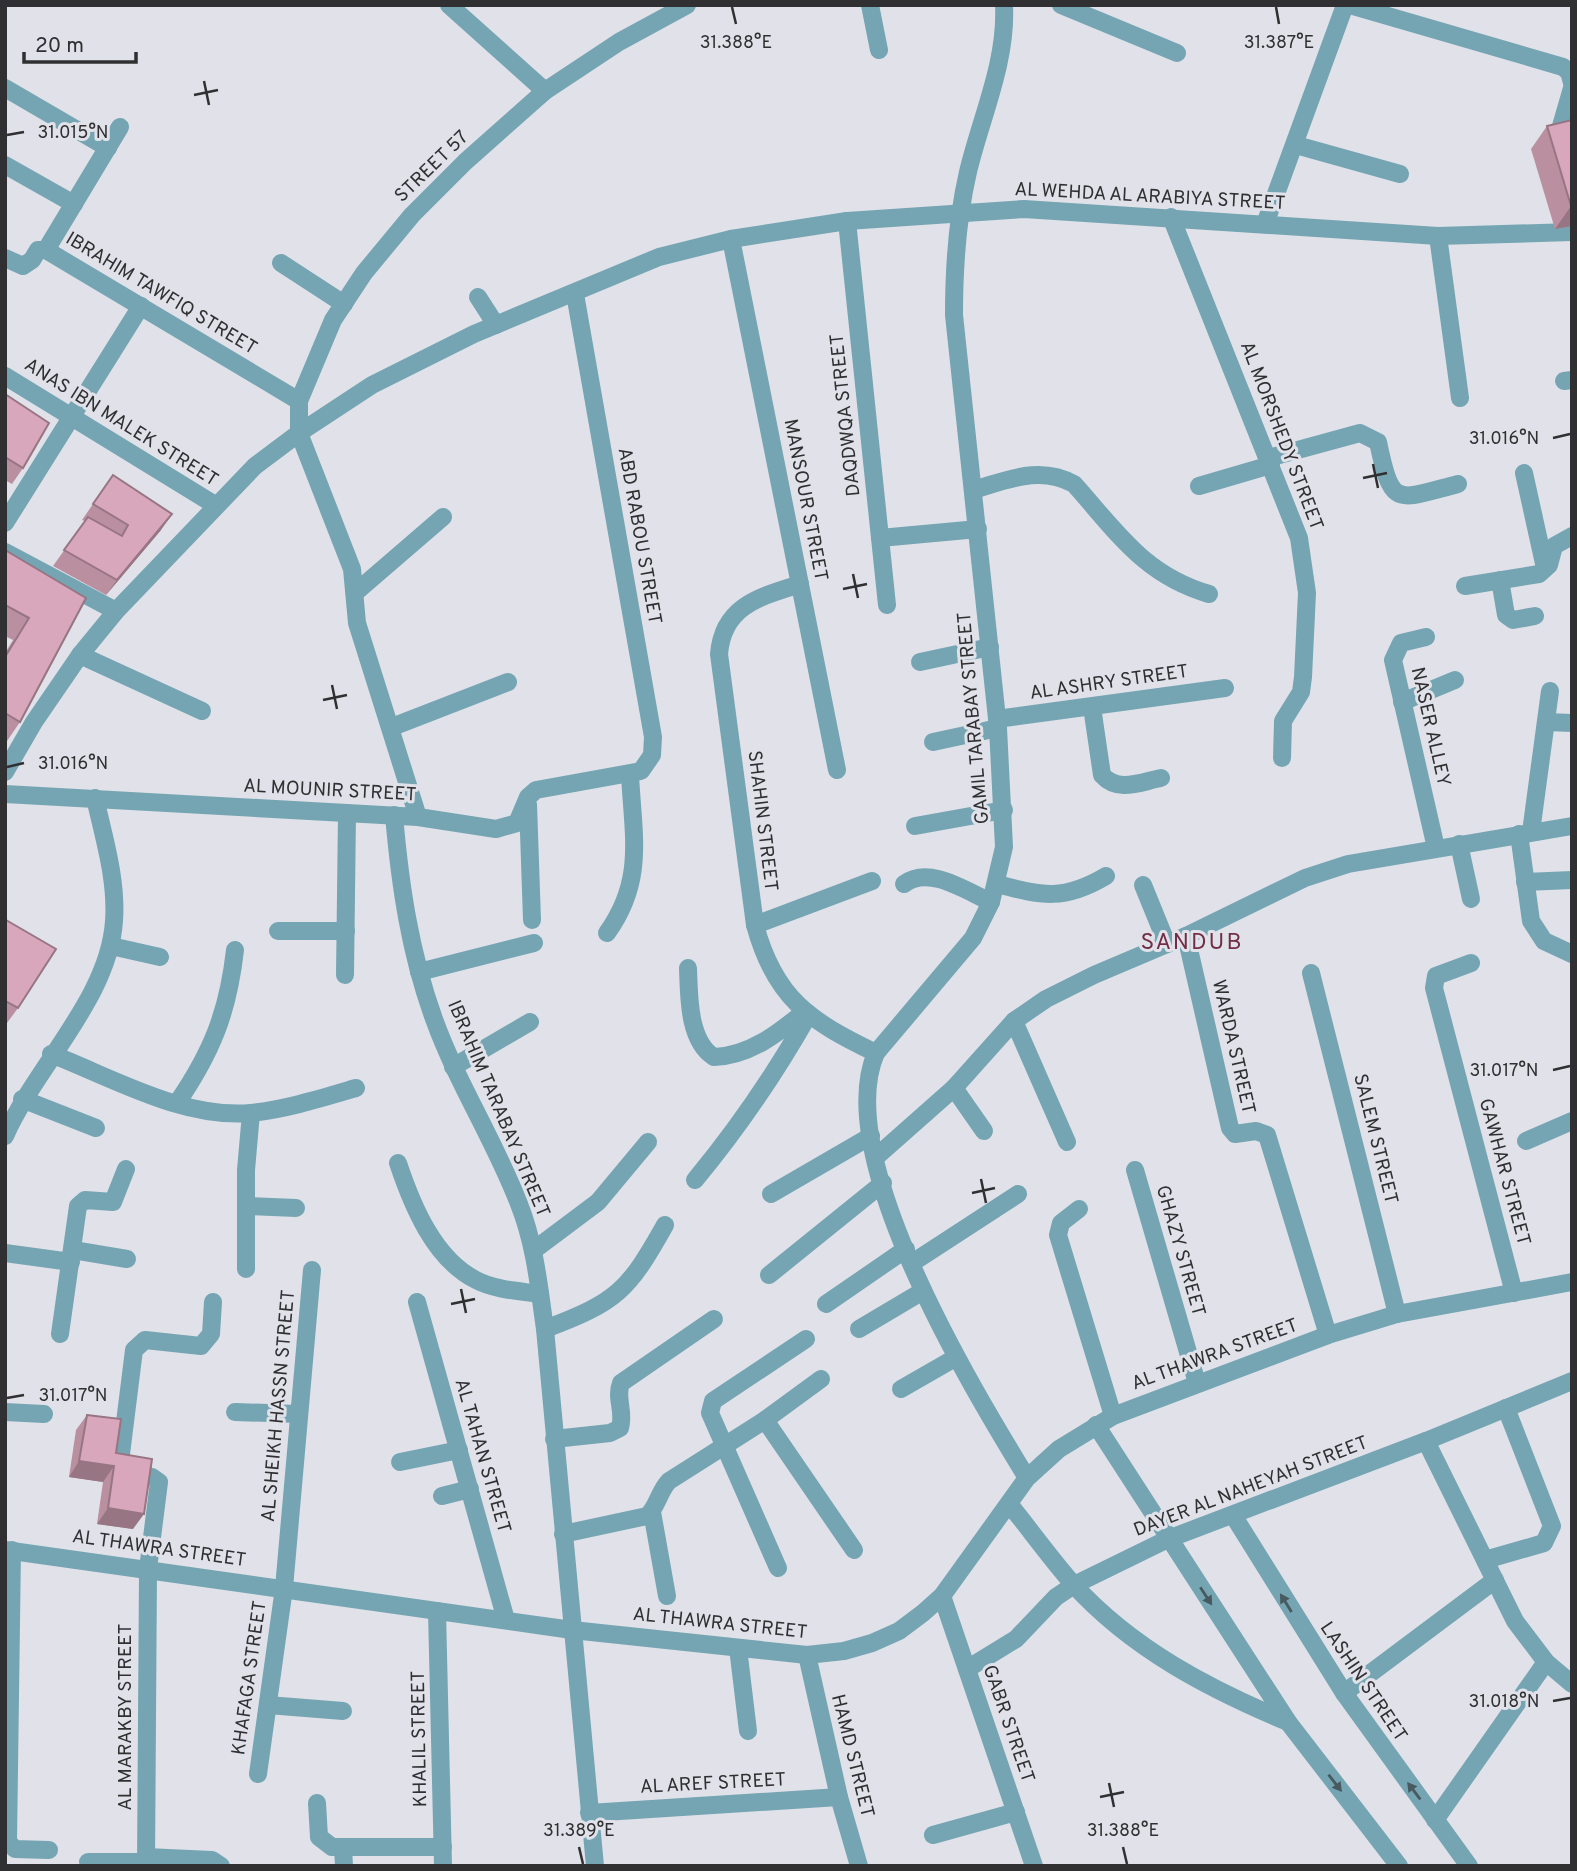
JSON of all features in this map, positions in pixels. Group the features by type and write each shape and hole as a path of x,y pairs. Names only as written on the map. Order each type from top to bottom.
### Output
{"street":[{"path":"450,5 545,92"},
{"name":"STREET 57","path":"299,433 299,401 333,320 364,273 412,215 465,162 545,92 619,42 687,5"},
{"path":"870,5 879,50"},
{"path":"959,213 984,111 996,75 1002,45 1004,5"},
{"path":"1061,5 1177,53"},
{"path":"1265,224 1348,5 1563,67 1569,72 1572,82"},
{"path":"5,88 107,148"},
{"path":"1561,126 1572,88"},
{"path":"46,250 120,127"},
{"path":"1296,145 1401,174"},
{"path":"5,165 74,204"},
{"name":"AL WEHDA AL ARABIYA STREET","path":"5,772 34,722 80,655 116,611 255,466 372,385 496,325 659,257 731,239 847,221 1024,209 1438,236 1572,232"},
{"name":"GAMIL TARABAY STREET","path":"959,213 954,264 954,315 998,724 1004,847 991,902 973,938 876,1053 867,1074 871,1136 883,1183 909,1256 956,1358 1027,1478"},
{"name":"AL MORSHEDY STREET","path":"1171,217 1299,538 1305,565 1307,593 1302,684 1295,705 1283,721 1282,758"},
{"name":"DAQDWQA STREET","path":"847,221 887,606"},
{"path":"1438,236 1460,398"},
{"name":"MANSOUR STREET","path":"731,239 837,769"},
{"name":"IBRAHIM TAWFIQ STREET","path":"5,258 23,266 33,261 38,250 46,250 299,401"},
{"path":"281,263 344,304"},
{"name":"ABD RABOU STREET","path":"575,293 653,737 652,755 641,771 630,775"},
{"path":"478,297 496,325"},
{"path":"5,523 141,306"},
{"name":"ANAS IBN MALEK STREET","path":"5,376 215,505"},
{"path":"299,433 352,569 357,623 418,817"},
{"path":"1199,486 1360,433 1370,435 1377,442 1386,481 1390,490 1399,495 1409,496 1458,484"},
{"path":"1524,473 1545,571"},
{"path":"973,490 1028,475 1059,476 1074,484 1156,572 1181,586 1209,594"},
{"path":"356,592 443,517"},
{"path":"880,538 978,529"},
{"path":"1545,571 1554,546 1572,536"},
{"path":"5,552 116,611"},
{"path":"1465,586 1545,571"},
{"path":"1500,580 1506,615 1513,620 1535,616"},
{"name":"SHAHIN STREET","path":"800,584 769,594 746,606 731,617 721,634 719,654 755,925 764,957 780,985 807,1013 840,1035 876,1053"},
{"name":"NASER ALLEY","path":"1426,637 1401,643 1395,650 1393,660 1436,848"},
{"path":"920,662 990,647"},
{"path":"80,655 202,711"},
{"path":"1402,702 1455,680"},
{"path":"391,727 508,682"},
{"name":"AL ASHRY STREET","path":"933,742 998,724 1225,688"},
{"path":"1550,691 1525,833 1525,882 1531,921 1538,934 1572,954"},
{"path":"1092,707 1102,775 1109,783 1119,787 1161,778"},
{"path":"1546,722 1572,723"},
{"path":"532,920 528,797 545,787 630,775 633,883 624,910 607,933"},
{"name":"AL MOUNIR STREET","path":"5,794 394,815 496,829 517,822 528,797"},
{"path":"5,1136 22,1099 97,980 111,946 114,919 110,869 95,799"},
{"path":"915,826 1004,810"},
{"path":"345,975 347,813"},
{"name":"IBRAHIM TARABAY STREET","path":"394,815 406,920 419,972 453,1066 520,1205 534,1250 545,1329 595,1866"},
{"path":"876,1157 954,1088 1014,1021 1046,999 1094,975 1186,936 1305,878 1348,864 1572,826"},
{"path":"1459,844 1471,899"},
{"path":"997,884 1045,896 1067,894 1106,876"},
{"path":"904,884 912,878 932,877 991,902"},
{"path":"1525,882 1572,880"},
{"path":"755,925 872,881"},
{"path":"1143,885 1167,944"},
{"path":"278,931 346,932"},
{"name":"WARDA STREET","path":"1186,936 1230,1128 1235,1134 1256,1131 1267,1135 1328,1335"},
{"path":"419,972 534,943"},
{"path":"111,946 160,957"},
{"path":"177,1103 201,1069 219,1031 230,991 235,950"},
{"name":"GAWHAR STREET","path":"1471,963 1436,976 1434,988 1514,1293"},
{"path":"688,968 696,1031 704,1048 714,1057 752,1048 807,1013"},
{"name":"SALEM STREET","path":"1311,973 1397,1314"},
{"path":"695,1180 746,1118 807,1013"},
{"path":"1014,1021 1067,1142"},
{"path":"453,1066 530,1022"},
{"path":"51,1054 177,1103 227,1113 251,1113 301,1105 356,1088"},
{"path":"954,1088 984,1131"},
{"path":"22,1099 96,1128"},
{"path":"246,1269 251,1113"},
{"path":"1526,1141 1572,1121"},
{"path":"771,1194 871,1136"},
{"path":"534,1250 598,1202 648,1142"},
{"path":"398,1163 411,1201 430,1235 456,1265 474,1280 496,1288 540,1294"},
{"path":"60,1334 78,1206 85,1200 113,1202 126,1169"},
{"name":"GHAZY STREET","path":"1135,1170 1197,1383"},
{"path":"769,1275 883,1183"},
{"path":"826,1304 1018,1194"},
{"path":"246,1206 296,1208"},
{"path":"1079,1209 1061,1223 1058,1235 1114,1416"},
{"path":"545,1329 583,1315 621,1290 637,1275 665,1225"},
{"path":"5,1253 127,1259"},
{"name":"AL SHEIKH HASSN STREET","path":"284,1588 312,1270"},
{"name":"AL THAWRA STREET","path":"8,1550 572,1630 807,1655 844,1651 890,1635 923,1614 942,1595 1010,1505 1027,1478 1059,1449 1096,1425 1197,1383 1328,1335 1397,1314 1572,1282"},
{"path":"859,1329 923,1291"},
{"name":"AL MARAKBY STREET","path":"146,1862 148,1569 159,1482 152,1477 123,1475 119,1470 134,1350 145,1340 201,1346 211,1334 212,1302"},
{"name":"AL TAHAN STREET","path":"417,1302 506,1620"},
{"path":"554,1439 610,1433 620,1428 624,1416 619,1397 621,1383 714,1319"},
{"path":"778,1568 710,1413 713,1401 806,1339"},
{"path":"901,1389 956,1358"},
{"path":"667,1596 652,1512 660,1491 669,1481 765,1420 821,1379"},
{"name":"DAYER AL NAHEYAH STREET","path":"967,1669 1016,1639 1056,1597 1074,1585 1168,1539 1426,1441 1572,1381"},
{"path":"1485,1560 1544,1543 1552,1526 1506,1408"},
{"path":"5,1412 44,1414"},
{"path":"235,1412 299,1414"},
{"path":"765,1420 854,1550"},
{"path":"1096,1425 1289,1722 1399,1866"},
{"path":"1426,1441 1516,1621 1546,1662 1572,1684"},
{"path":"400,1462 459,1450"},
{"path":"442,1496 470,1489"},
{"path":"1010,1505 1074,1585 1121,1629 1173,1666 1229,1697 1289,1722"},
{"path":"563,1534 641,1519 652,1512"},
{"name":"LASHIN STREET","path":"1233,1515 1344,1693 1469,1866"},
{"path":"8,1550 8,1842 15,1849 50,1850"},
{"path":"1344,1693 1495,1580"},
{"name":"KHAFAGA STREET","path":"258,1774 284,1588"},
{"name":"GABR STREET","path":"942,1595 1034,1866"},
{"name":"KHALIL STREET","path":"438,1611 443,1866"},
{"path":"738,1648 748,1731"},
{"name":"HAMD STREET","path":"807,1655 839,1797 859,1866"},
{"path":"1435,1820 1546,1662"},
{"path":"268,1705 343,1712"},
{"name":"AL AREF STREET","path":"589,1812 839,1797"},
{"path":"317,1803 318,1837 332,1847 443,1847"},
{"path":"933,1836 1016,1812"},
{"path":"343,1847 344,1866"},
{"path":"88,1861 212,1860 221,1866"}],"building":[{"path":"1572,120 1572,206 1571,206 1547,126"},
{"path":"5,394 49,423 23,468 5,457"},
{"path":"113,475 172,514 117,580 64,550 88,517 122,536 128,525 93,504"},
{"path":"5,550 86,598 20,722 5,713 5,657 29,618 5,605"},
{"path":"6,920 56,949 18,1008 5,1001"},
{"path":"87,1415 121,1419 116,1453 152,1459 144,1514 108,1508 114,1466 79,1461"}],"district":[{"name":"SANDUB","path":"1192,943"}]}
